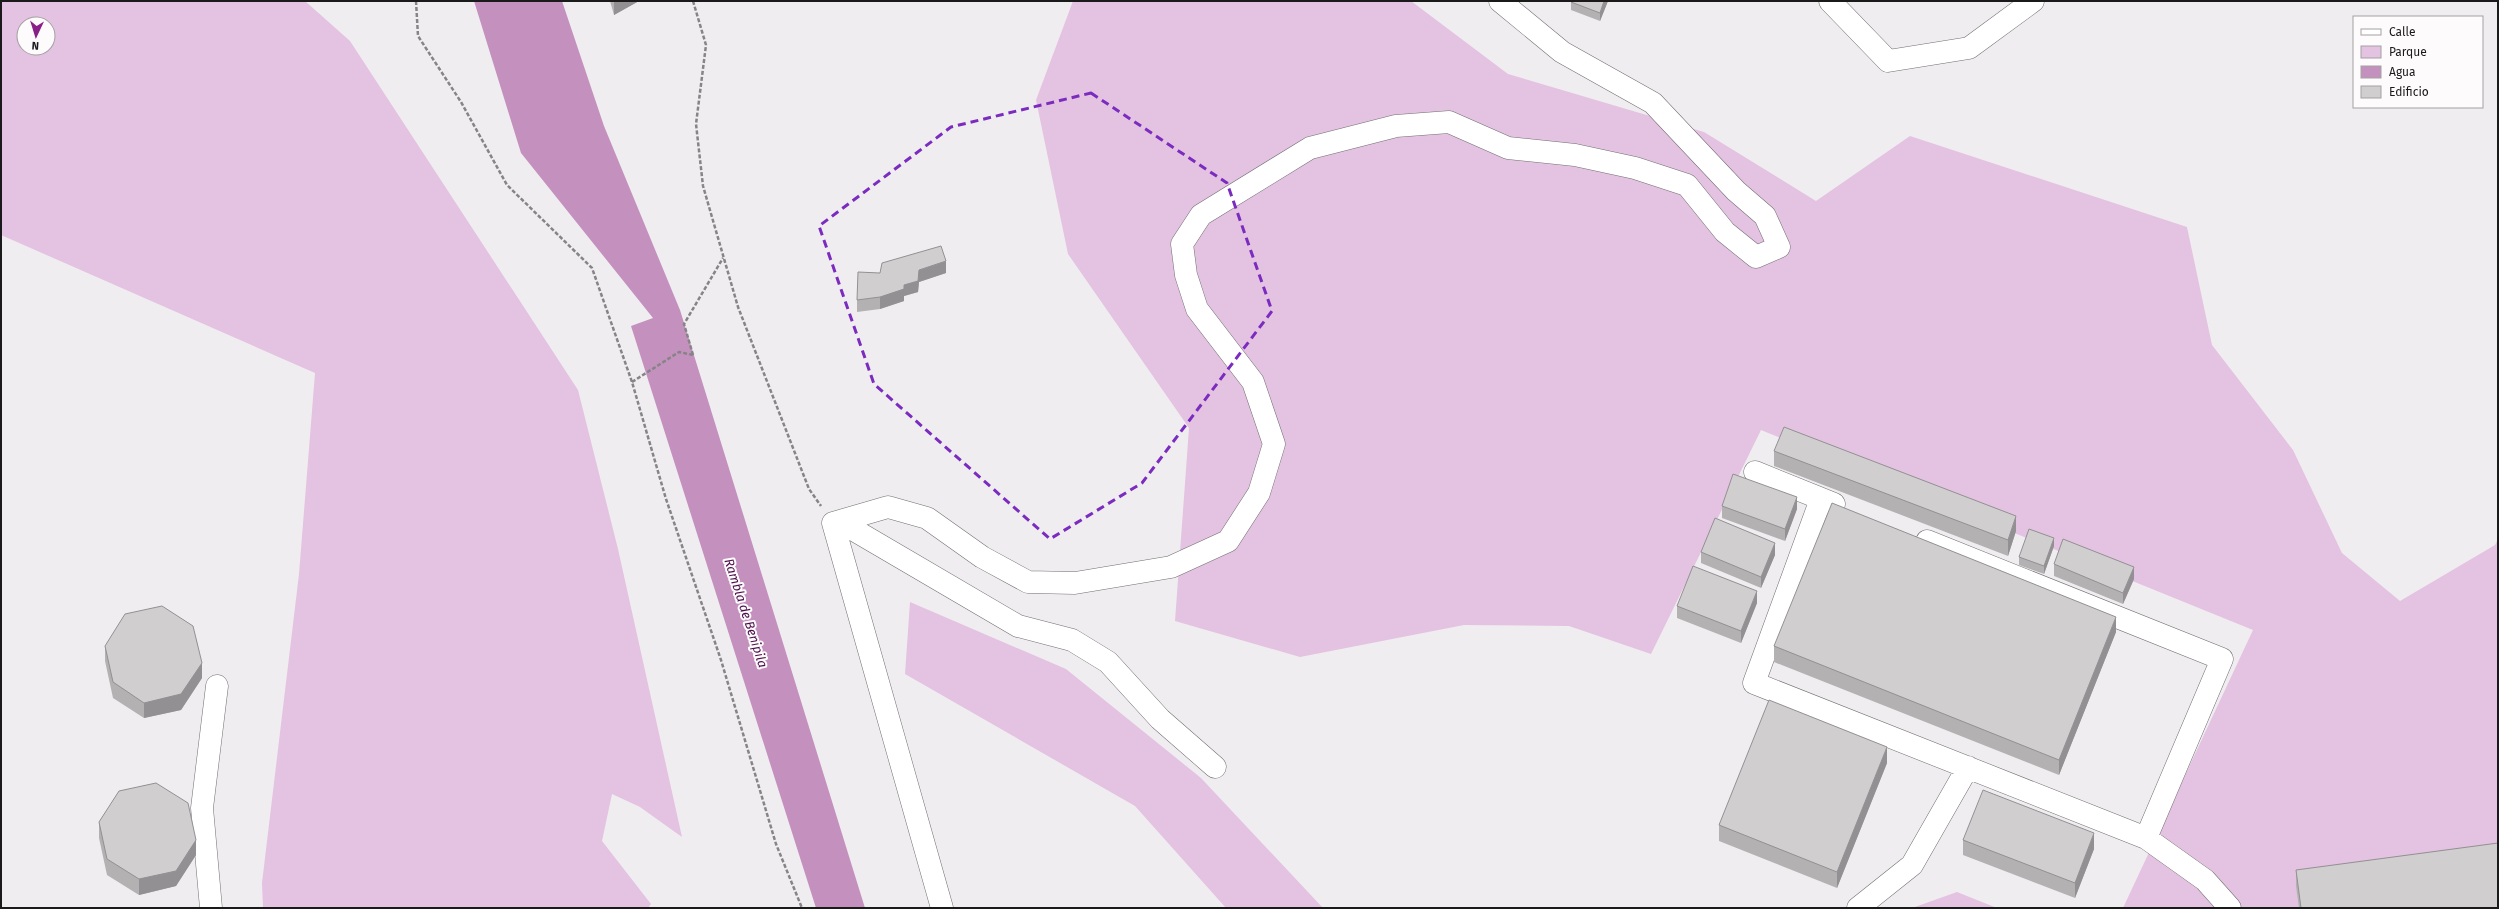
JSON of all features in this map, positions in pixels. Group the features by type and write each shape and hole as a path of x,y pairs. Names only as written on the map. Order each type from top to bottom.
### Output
{"street":[{"path":"833,523 888,507 927,518 982,557 1028,582 1075,583 1170,567 1228,541 1259,493 1274,444 1253,382 1197,309 1186,275 1182,244 1201,215 1310,148 1396,126 1449,122 1508,148 1575,156 1635,168 1687,185 1725,232 1756,257 1779,247 1765,216 1736,192 1653,103 1562,52 1500,1"},
{"path":"1830,1 1888,61 1969,48 2032,1"},
{"path":"1755,472 1850,510"},
{"path":"1821,499 1754,683 2146,838 2205,880 2230,908"},
{"path":"833,523 854,530 1018,626 1072,640 1108,662 1160,719 1215,767"},
{"path":"833,523 942,908"},
{"path":"1908,534 2222,659 2146,838"},
{"path":"211,908 202,808 217,686"},
{"path":"1858,908 1912,865 1968,767"}],"path":[{"path":"416,1 418,36 461,102 507,185 592,268 632,382 666,499 720,660 776,844 802,908"},
{"path":"693,1 706,45 696,124 703,186 738,307 809,489 833,523"},
{"path":"632,382 679,352 693,355 684,324 724,257"}],"highlighted area":[{"path":"1091,93 1227,183 1272,311 1142,483 1050,539 874,384 819,226 951,127"}],"green space":[{"path":"1,1 305,1 350,41 578,390 618,549 682,837 640,807 612,794 602,841 651,904 648,908 263,908 262,883 299,574 315,373 1,235"},
{"path":"1073,1 1411,1 1508,74 1704,132 1816,201 1910,136 2187,227 2212,345 2293,450 2342,553 2400,601 2495,545 2498,539 2498,908 2123,908 2253,630 1761,430 1651,654 1569,626 1464,625 1300,657 1175,621 1189,428 1068,254 1036,100"},
{"path":"910,602 1066,669 1201,778 1323,908 1226,908 1135,806 905,674"},
{"path":"1957,892 1997,908 1912,908"}],"water":[{"name":"Rambla de Benipila","path":"474,1 562,1 604,126 680,310 865,908 816,908 631,326 653,318 521,153"}],"building":[{"path":"1571,1 1604,1 1600,13"},
{"path":"941,246 946,261 919,270 918,281 904,285 904,289 880,297 857,300 858,272 880,273 882,263"},
{"path":"1784,427 2016,516 2008,540 1774,451"},
{"path":"1733,474 1797,497 1785,529 1722,506"},
{"path":"1832,503 2116,617 2059,760 1774,646"},
{"path":"1715,518 1775,543 1761,577 1701,552"},
{"path":"2029,529 2054,538 2044,566 2019,557"},
{"path":"2063,539 2134,567 2123,593 2054,564"},
{"path":"1693,566 1757,591 1741,631 1677,606"},
{"path":"162,606 193,626 202,663 181,694 144,703 113,682 105,646 125,614"},
{"path":"1769,700 1887,747 1837,872 1719,825"},
{"path":"156,783 188,803 196,840 176,871 139,879 107,859 99,822 119,791"},
{"path":"1983,790 2094,833 2075,883 1963,840"},
{"path":"2498,843 2498,908 2301,908 2296,870"}]}
